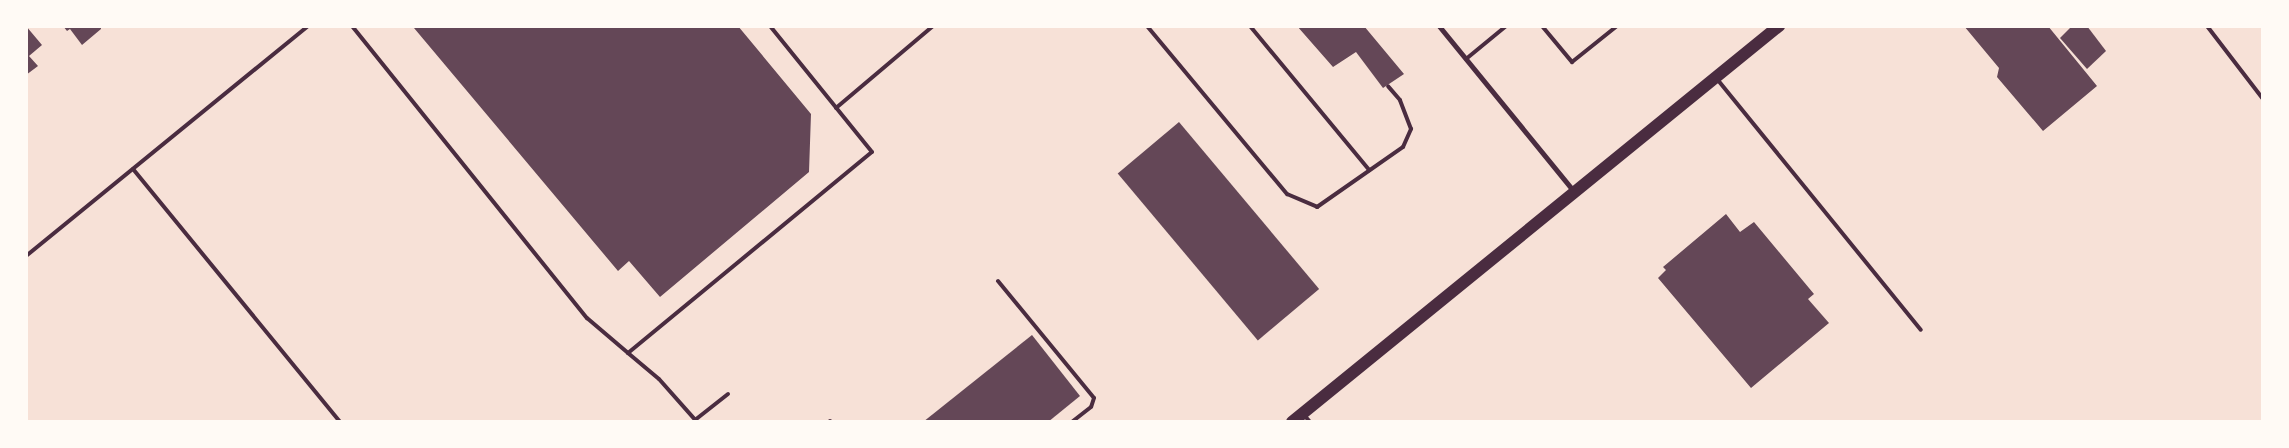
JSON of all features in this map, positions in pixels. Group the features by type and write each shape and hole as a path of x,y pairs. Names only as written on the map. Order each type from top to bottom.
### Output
{"main road":[{"path":"1292,422 1306,417 1779,26"}],"street":[{"path":"1439,26 1575,193"}],"lane":[{"path":"26,256 308,26"},
{"path":"352,26 587,318 658,379 696,421 728,394"},
{"path":"628,353 872,152 770,26"},
{"path":"836,108 933,26"},
{"path":"1147,26 1287,194 1317,207 1403,147 1411,129 1400,100 1388,86"},
{"path":"1250,26 1369,170"},
{"path":"1466,59 1506,26"},
{"path":"1542,26 1572,62 1617,26"},
{"path":"2207,26 2263,99"},
{"path":"1716,78 1921,330"},
{"path":"133,168 340,422"},
{"path":"998,281 1094,398 1091,407 1072,422"}],"building":[{"path":"26,26 42,45 29,56 38,66 26,75"},
{"path":"63,26 101,26 101,29 82,45 70,29 67,31"},
{"path":"416,26 738,26 811,114 809,172 660,297 629,261 618,271 414,28"},
{"path":"1297,26 1364,26 1404,74 1383,88 1356,52 1333,67"},
{"path":"1964,26 2048,26 2097,86 2043,131 1997,77 1999,68"},
{"path":"2072,26 2087,26 2106,51 2087,69 2060,38"},
{"path":"1179,122 1319,289 1258,340 1118,173"},
{"path":"1726,214 1740,232 1754,222 1814,294 1808,299 1829,323 1751,388 1658,278 1666,270 1663,267"},
{"path":"1032,335 1080,396 1048,422 923,422"}]}
